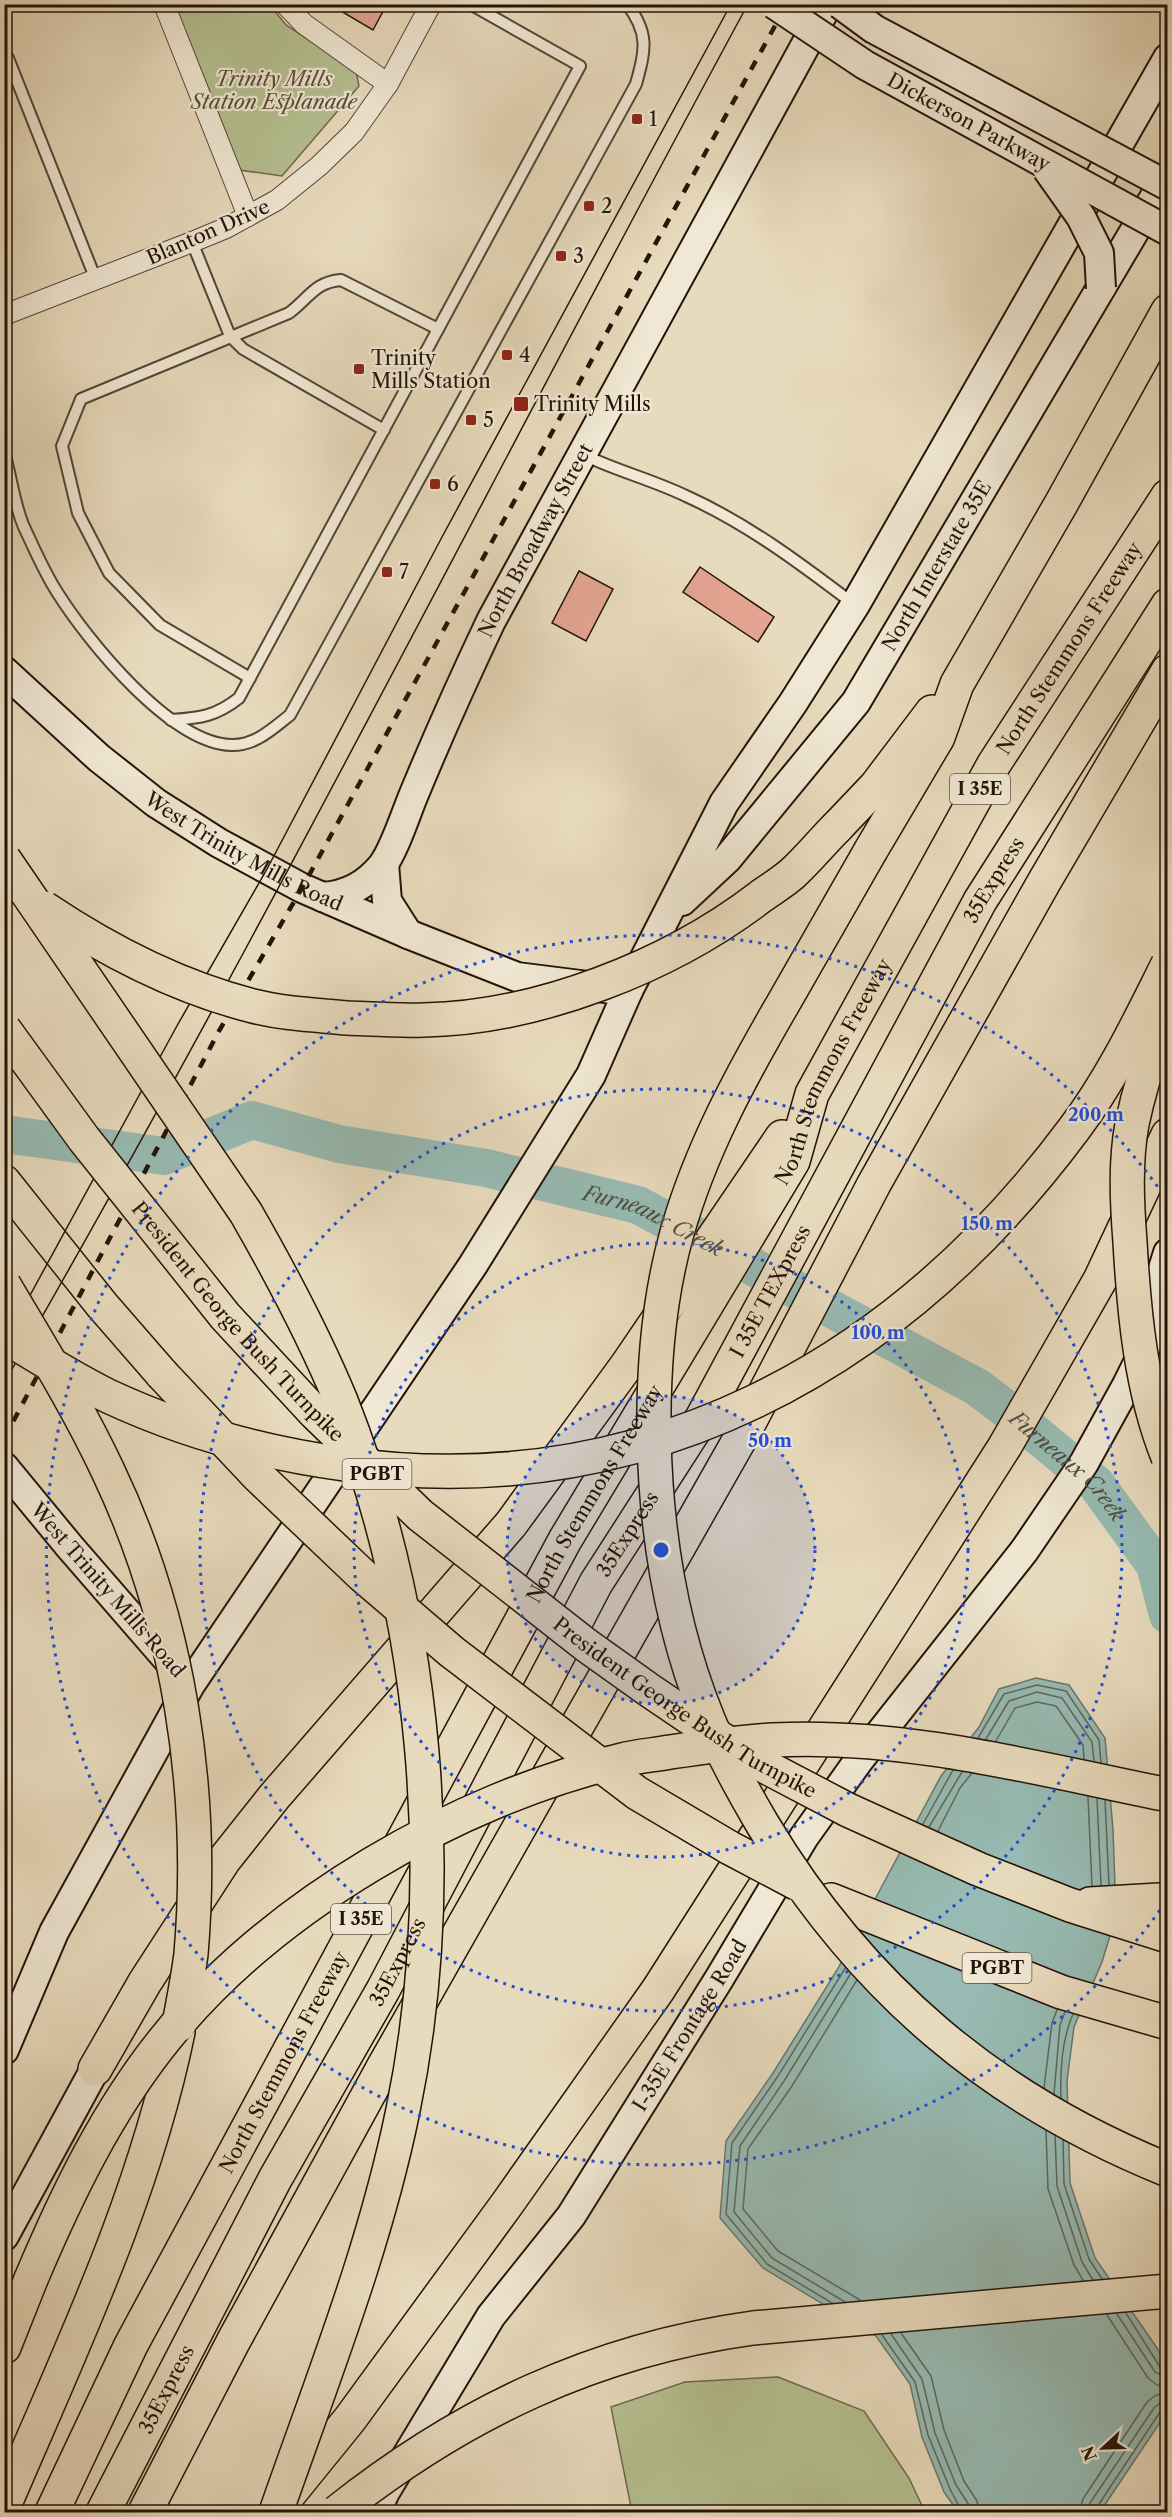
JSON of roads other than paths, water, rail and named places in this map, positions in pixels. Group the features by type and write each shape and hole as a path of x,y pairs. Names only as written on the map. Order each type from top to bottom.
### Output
{"highway":[{"path":"1167,311 1061,504 957,684 938,737 761,1042 726,1108 694,1180 676,1234 658,1335 654,1418 660,1532 674,1608 707,1718 748,1800 810,1898 846,1944 887,1988 977,2066 1074,2128 1167,2170"},
{"name":"North Stemmons Freeway","path":"52,2512 131,2345 228,2161 391,1866 565,1540 675,1354 782,1157 812,1094 994,764 1167,496"},
{"name":"35Express","path":"839,1166 980,901 1167,605"},
{"path":"145,2512 233,2342 384,2066 749,1423 874,1184 1044,882 1167,670"},
{"path":"4,880 75,929 111,950 161,974 253,1006 296,1014 425,1020 473,1016 539,1003 596,986 676,950 741,912 791,874 876,786 923,723 957,684"},
{"path":"4,859 235,1196 280,1272 306,1323 340,1401 366,1472 401,1614 413,1681 423,1754 427,1822 427,1886 423,1962 404,2108 375,2219 351,2297 275,2512"},
{"path":"4,1336 65,1374 150,1414 205,1434 317,1460 389,1470 507,1470 574,1462 620,1452 680,1433 739,1410 803,1376 866,1336 948,1272 990,1231 1035,1180 1076,1126 1114,1070 1167,964"},
{"path":"1167,1011 1157,1037 1132,1125 1128,1163 1128,1210 1133,1287 1143,1363 1167,1457"},
{"name":"President George Bush Turnpike","path":"4,1029 84,1139 225,1316 315,1413 420,1515 586,1645 752,1759 799,1786 978,1869 1070,1905 1167,1936"},
{"path":"275,2512 350,2419 507,2204 658,1990 1005,1446 1100,1280 1167,1135"},
{"path":"95,2069 145,1982 224,1860 274,1797 512,1524 782,1157"},
{"name":"I 35E TEXpress","path":"702,1418 839,1166"},
{"name":"PGBT","path":"4,1182 102,1305 162,1374 256,1475 362,1575 452,1652 637,1793 730,1848 831,1900 1061,1992 1167,2023"},
{"path":"4,1285 85,1425 109,1473 132,1526 158,1602 178,1685 190,1774 195,1892 190,1956 178,2032 167,2087 154,2131 124,2219 4,2506"},
{"name":"35Express","path":"103,2512 275,2179 383,1990 596,1583 702,1418"},
{"path":"4,2347 73,2182 119,2104 164,2039 199,2001 285,1923 324,1895 384,1858 471,1812 547,1783 624,1759 773,1740 861,1742 928,1748 1167,1795"},
{"path":"1070,1905 1159,1899 1167,1902"},
{"path":"337,2512 377,2481 448,2434 498,2406 552,2381 615,2358 699,2335 753,2328 1167,2291"}],"main road":[{"name":"Dickerson Parkway","path":"774,4 865,64 1156,225"},
{"name":"North Broadway Street","path":"323,897 338,896 352,891 384,864 491,621 828,4"},
{"name":"Dickerson Parkway","path":"840,4 874,29 1165,184"},
{"path":"4,2050 54,1932 190,1684 473,1265 591,1075 628,991 724,803 793,703 855,605 1167,58"},
{"path":"1042,162 1081,217 1099,253 1101,288"},
{"name":"North Interstate 35E","path":"667,915 727,859 856,702 1101,288 1156,225 1165,184"},
{"name":"West Trinity Mills Road","path":"4,671 99,758 156,802 219,843 323,897 408,934 517,977 628,991"},
{"name":"North Broadway Street","path":"384,864 387,901 408,934"},
{"path":"1127,1385 1167,1252"},
{"path":"1127,1385 1167,1302"},
{"name":"I-35E Frontage Road","path":"376,2512 385,2492 491,2316 571,2216 804,1837 860,1760 1023,1551 1084,1463 1127,1385"},
{"name":"West Trinity Mills Road","path":"4,1467 70,1547 190,1684"},
{"path":"4,2236 95,2069"}],"street":[{"path":"164,4 248,216"},
{"path":"285,4 304,24 388,84"},
{"name":"Blanton Drive","path":"4,315 192,242 278,200 319,166 354,132 388,84 431,4"}],"lane":[{"path":"171,720 200,718 223,710 239,698 580,66 470,4"},
{"path":"4,452 23,524 57,592 102,654 139,692 171,720 204,738 231,745 260,739 290,715 636,84 645,51 638,18 627,4"},
{"path":"4,54 8,58 96,280"},
{"path":"192,242 230,336 243,349 384,430"},
{"path":"250,678 160,625 109,573 78,513 62,446 81,399 289,313 306,301 316,287 327,281 341,280 438,329"},
{"path":"583,455 608,467 685,495 742,524 855,605"}],"water":[{"path":"1036,1678 1069,1685 1105,1738 1113,1829 1116,1916 1102,1962 1074,2027 1067,2081 1070,2183 1095,2258 1157,2348 1168,2369 1167,2412 1100,2512 958,2512 944,2492 922,2437 910,2384 876,2336 763,2268 720,2218 726,2141 773,2073 837,1970 941,1776 979,1727 999,1689"}],"waterway":[{"name":"Furneaux Creek","path":"4,1134 164,1156 252,1120 339,1144 486,1168 638,1205 977,1387 1006,1409 1096,1484 1155,1565 1168,1615"}],"tram line":[{"path":"4,1343 178,1024 267,869 442,537 731,4"},
{"path":"4,1383 101,1213 288,869 748,4"}],"railway":[{"path":"4,1439 219,1031 302,888 787,4"}],"place":[{"name":"1","path":"637,119"},
{"name":"2","path":"589,206"},
{"name":"3","path":"561,256"},
{"name":"4","path":"507,355"},
{"name":"Trinity Mills Station","path":"359,369"},
{"name":"Trinity Mills","path":"521,404"},
{"name":"5","path":"471,420"},
{"name":"6","path":"435,484"},
{"name":"7","path":"387,572"}],"park label":[{"name":"Trinity Mills Station Esplanade","path":"274,90"}]}
